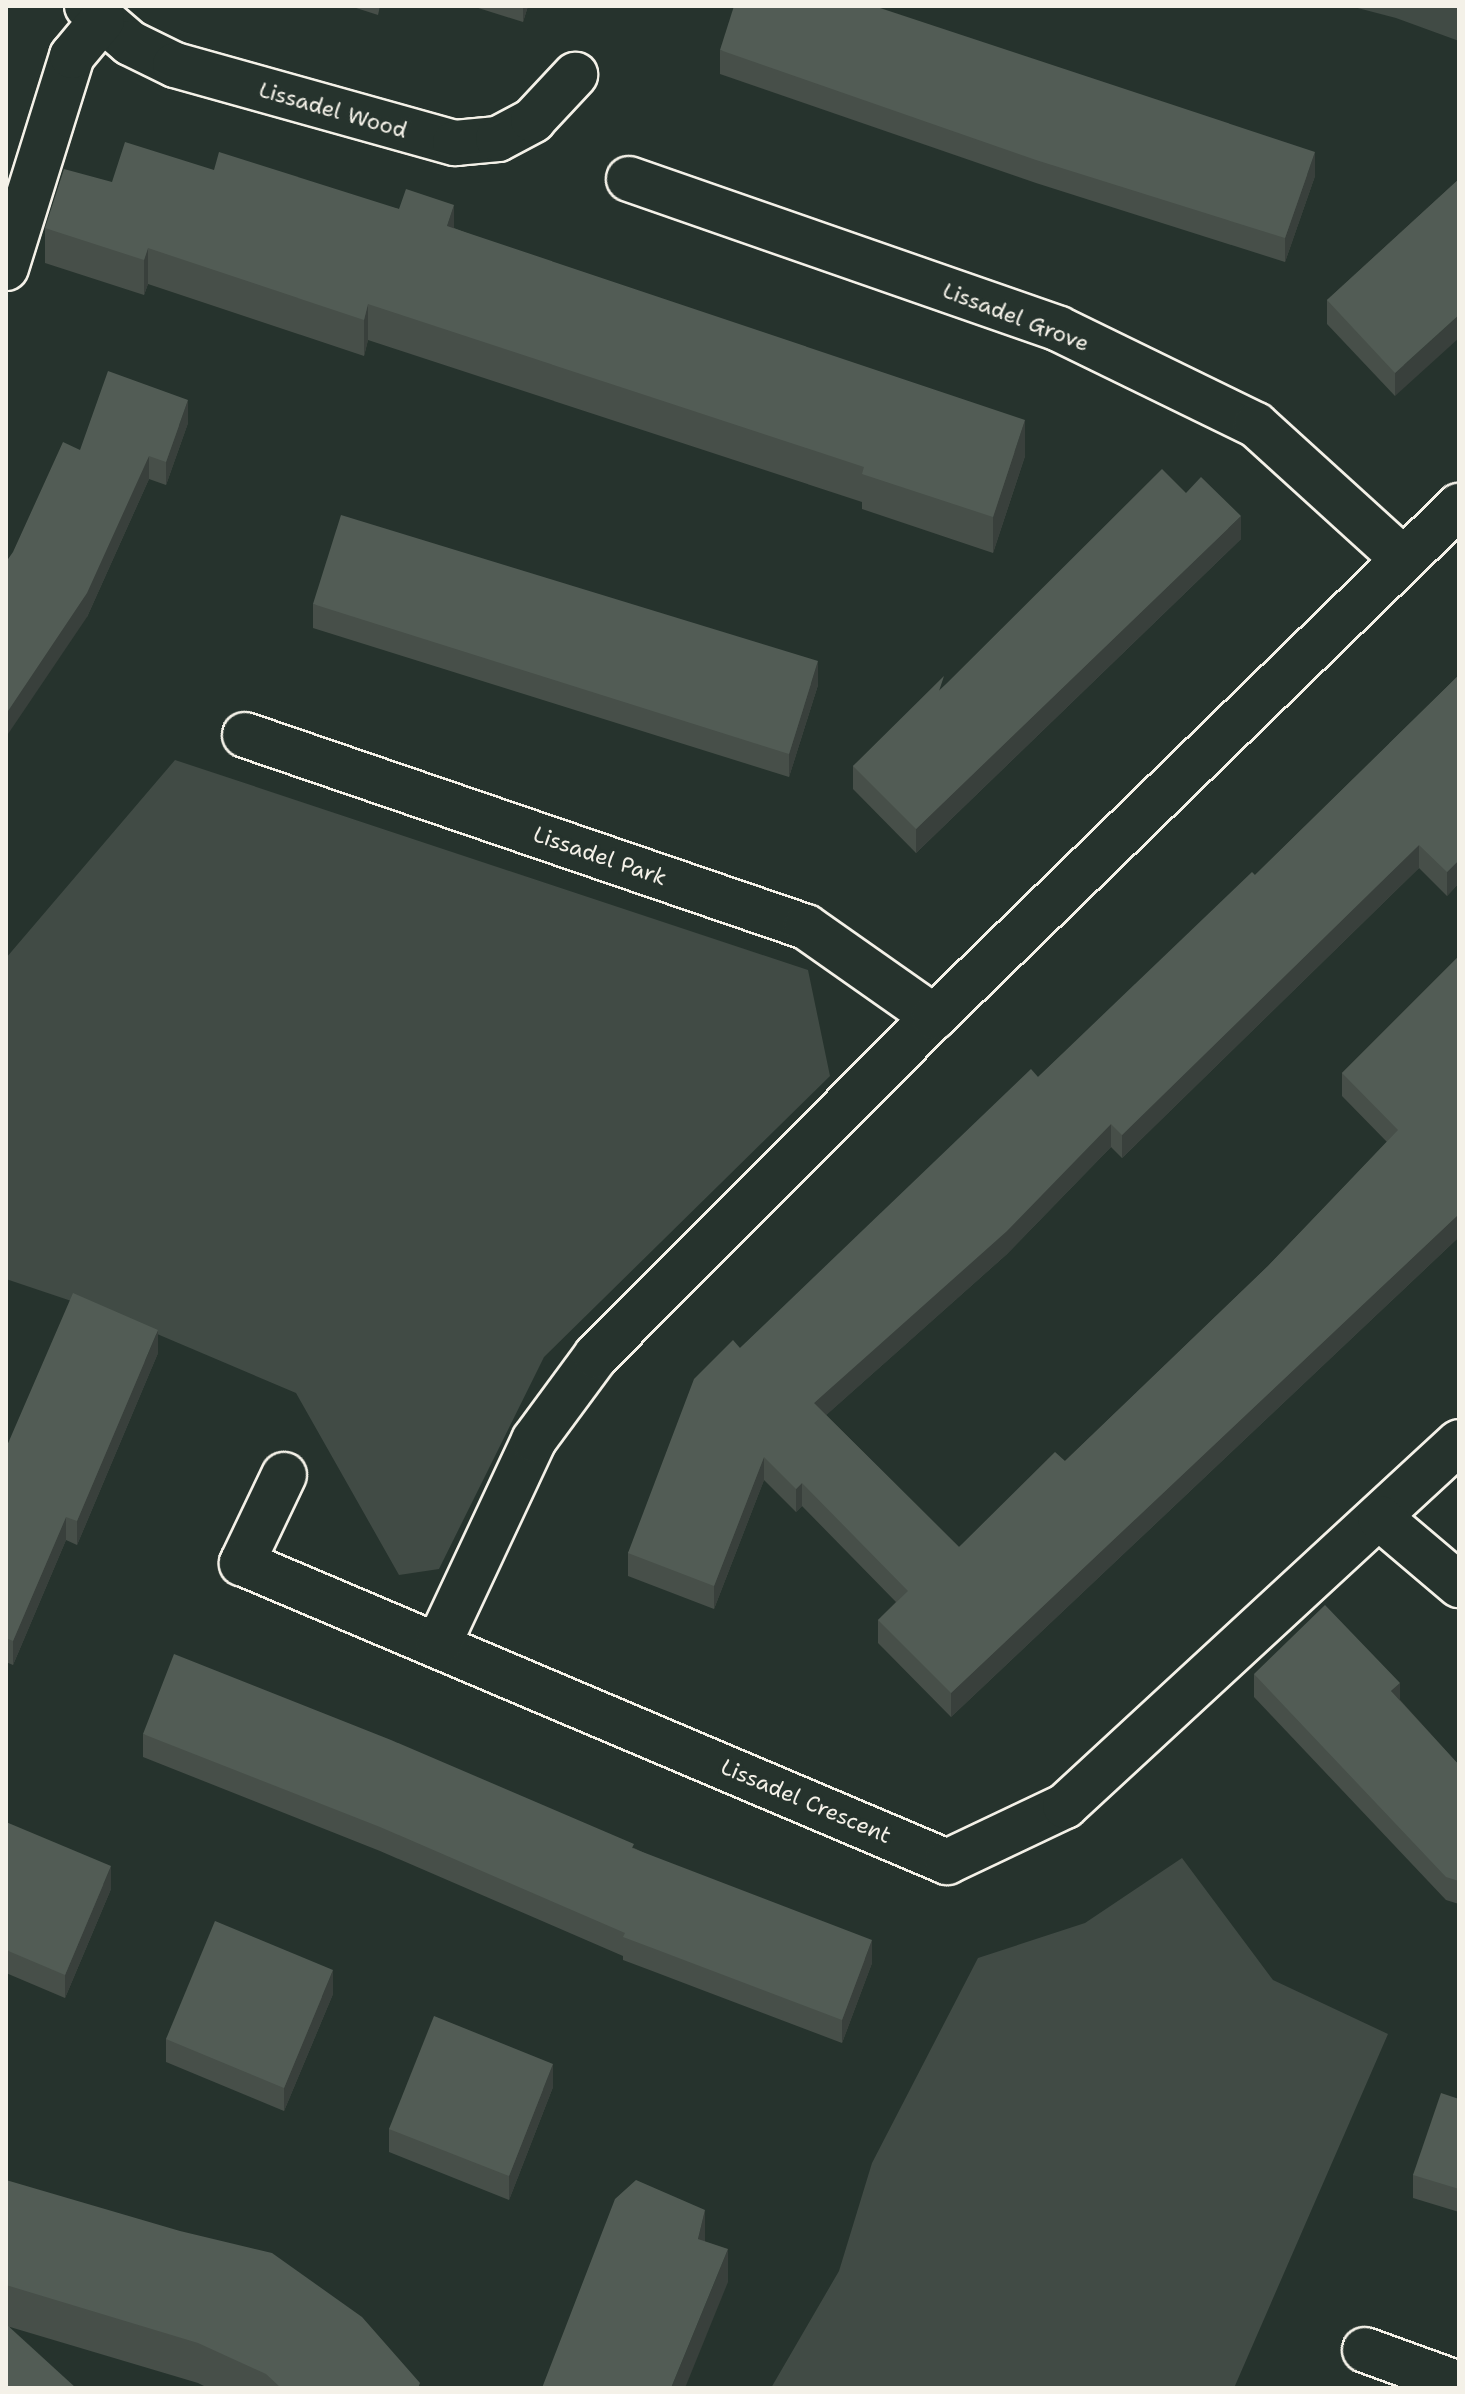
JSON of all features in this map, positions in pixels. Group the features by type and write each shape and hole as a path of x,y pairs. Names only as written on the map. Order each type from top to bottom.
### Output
{"street":[{"name":"Lissadel Wood","path":"95,13 130,43 175,65 455,143 498,139 533,120 575,75"},
{"path":"6,268 72,56 95,13"},
{"name":"Lissadel Grove","path":"629,179 1059,329 1256,425 1401,557"},
{"path":"439,1643 534,1440 596,1356 934,1017 1401,557 1459,506"},
{"name":"Lissadel Park","path":"245,735 806,927 934,1017"},
{"name":"Lissadel Crescent","path":"284,1475 242,1563 439,1643 947,1862 1065,1806 1459,1442"},
{"path":"1380,1518 1459,1585"},
{"path":"1365,2350 1459,2384"}],"shaded area":[{"path":"1350,6 1459,6 1459,41 1396,18"},
{"path":"175,760 808,970 830,1076 544,1357 439,1569 399,1575 296,1393 110,1314 6,1279 6,958"},
{"path":"1182,1858 1273,1980 1388,2034 1234,2388 771,2388 839,2271 872,2163 978,1958 1085,1923"}],"building":[{"path":"734,6 874,6 1315,152 1285,238 1036,160 720,50"},
{"path":"125,142 214,170 219,152 399,209 406,189 454,205 447,226 1025,420 993,517 862,474 864,467 368,304 364,320 148,248 144,260 45,228 64,169 112,182"},
{"path":"1459,179 1459,315 1395,373 1327,300"},
{"path":"108,371 188,400 166,462 149,456 87,593 6,714 6,562 63,442 80,450"},
{"path":"1162,469 1186,493 1201,477 1241,516 916,829 853,766 944,676 939,691"},
{"path":"341,515 818,661 789,754 313,604"},
{"path":"1459,675 1459,860 1447,872 1419,845 1122,1135 1111,1124 1007,1231 814,1403 959,1547 1055,1452 1065,1461 1268,1266 1398,1130 1342,1073 1459,956 1459,1214 951,1693 878,1620 908,1591 802,1483 796,1489 764,1457 714,1586 628,1553 694,1379 733,1340 740,1348 1031,1069 1038,1077 1252,872 1255,875"},
{"path":"73,1293 158,1330 77,1521 66,1517 13,1641 6,1638 6,1448"},
{"path":"1325,1605 1400,1683 1391,1691 1459,1765 1459,1881 1446,1877 1254,1674"},
{"path":"174,1654 391,1740 634,1844 632,1848 872,1940 842,2020 623,1937 625,1933 380,1827 143,1734"},
{"path":"6,1822 111,1866 65,1975 6,1950"},
{"path":"215,1921 333,1970 284,2088 166,2039"},
{"path":"434,2016 553,2064 509,2176 389,2129"},
{"path":"1441,2093 1459,2099 1459,2189 1413,2175"},
{"path":"6,2180 180,2231 272,2253 362,2317 420,2383 418,2388 281,2388 266,2374 198,2343 6,2285"},
{"path":"636,2180 705,2210 698,2239 728,2249 671,2388 542,2388 615,2199"},
{"path":"6,2324 76,2388 6,2388"}]}
